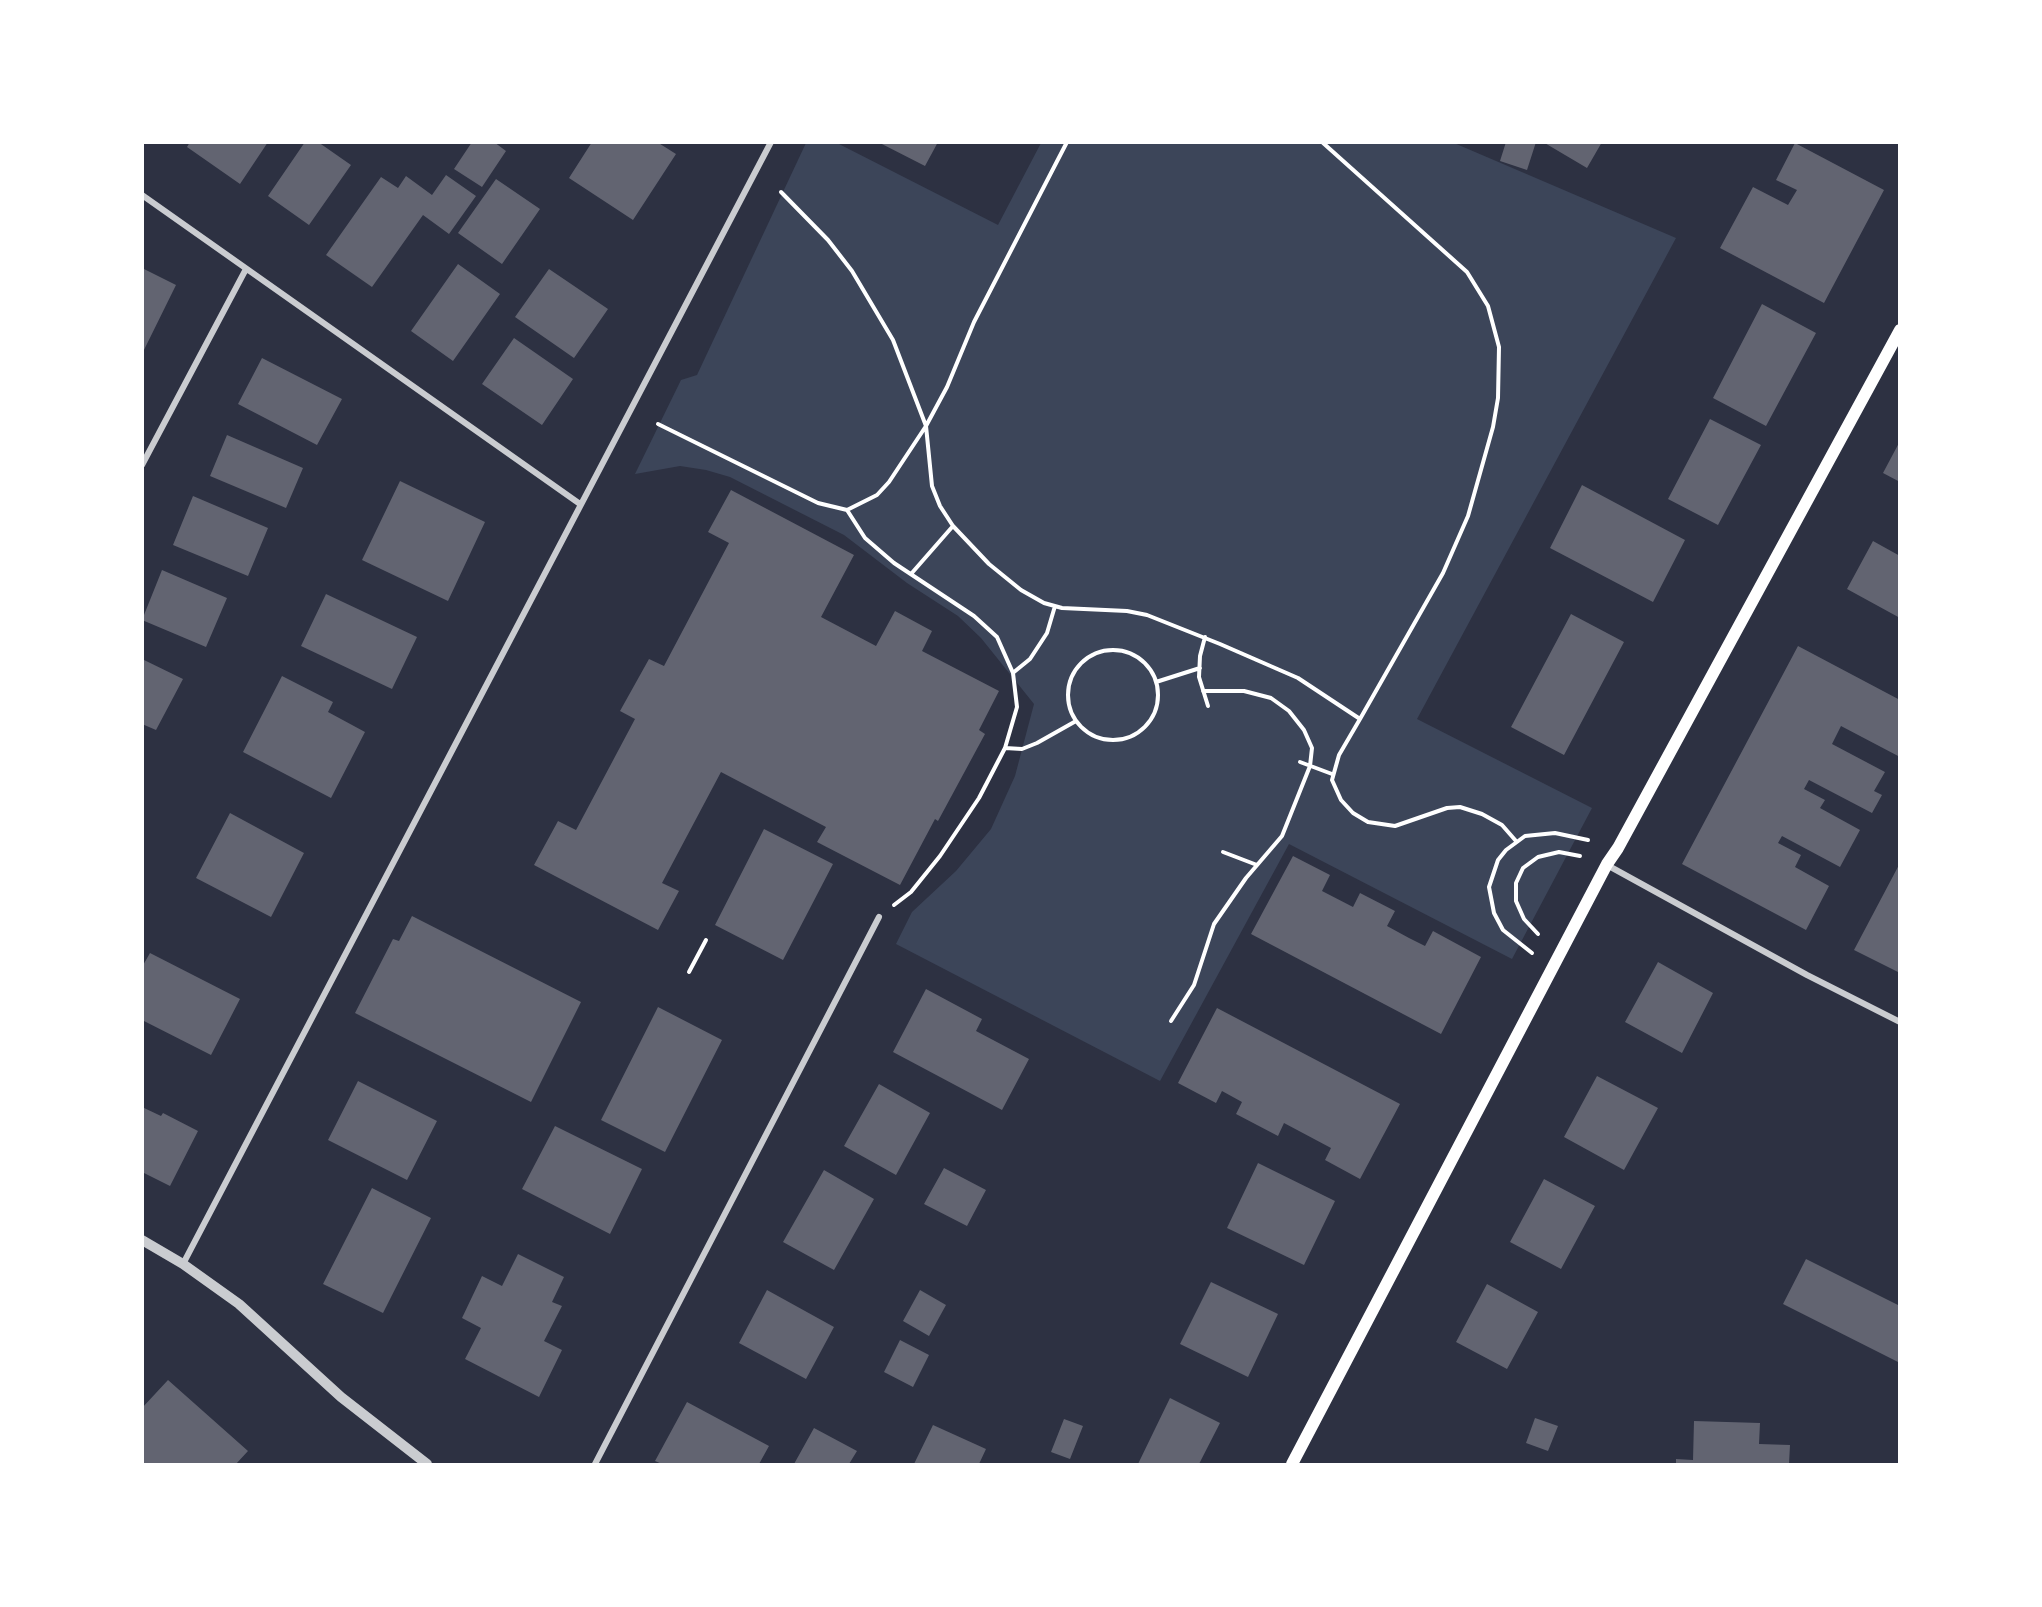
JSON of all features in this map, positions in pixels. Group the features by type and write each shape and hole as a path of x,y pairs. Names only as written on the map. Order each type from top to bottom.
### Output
{"main road":[{"path":"1292,1464 1607,864 1618,848 1899,330"}],"street":[{"path":"183,1264 771,142"},
{"path":"142,195 580,504"},
{"path":"142,465 246,269"},
{"path":"1607,864 1797,970 1899,1022"},
{"path":"595,1464 879,917"},
{"path":"142,1240 183,1264 239,1304 340,1397 427,1464"}],"path":[{"path":"657,424 818,503 847,510 877,495 889,482 926,426 947,387 974,322 1067,142"},
{"path":"1323,142 1467,272 1488,306 1499,347 1498,389 1493,427 1468,516 1443,573 1360,719 1332,774 1334,787 1341,800 1353,813 1368,822 1395,826 1447,808 1460,807 1476,811 1502,825 1516,841"},
{"path":"781,192 828,240 852,271 893,340 926,426 932,486 940,506 953,526 989,564 1021,590 1055,606 1127,611 1166,621 1205,637 1298,678 1360,719"},
{"path":"847,510 865,538 911,574 974,616 997,637 1013,672 1017,707 1005,748 979,798 940,856 911,892 879,917"},
{"path":"911,574 953,526"},
{"path":"1013,672 1030,659 1047,633 1055,606"},
{"path":"1205,637 1200,668 1203,691 1208,706"},
{"path":"1106,650 1129,653 1149,666 1156,682 1158,700 1153,717 1146,726 1132,736 1120,740 1102,739 1086,732 1076,721 1069,703 1069,684 1080,664 1106,650"},
{"path":"1156,682 1200,668"},
{"path":"1171,1021 1194,985 1214,924 1257,865 1282,836 1310,766 1312,748 1304,730 1289,711 1271,698 1244,691 1203,691"},
{"path":"1005,748 1022,749 1076,721"},
{"path":"1300,762 1332,774"},
{"path":"1517,944 1503,930 1490,900 1489,886 1498,860 1516,841 1536,834 1555,833 1588,840"},
{"path":"1223,852 1257,865"},
{"path":"1538,934 1524,919 1516,901 1516,883 1524,868 1538,857 1558,852 1580,856"},
{"path":"689,972 706,940"}],"shaded area":[{"path":"806,143 837,143 998,225 1041,143 1454,143 1676,238 1417,719 1592,808 1512,959 1289,844 1160,1081 896,944 912,912 956,871 991,829 1015,776 1034,704 981,638 958,616 907,583 844,535 730,477 680,466 635,474 681,380 697,375"}],"building":[{"path":"190,142 268,142 240,184 187,147"},
{"path":"305,142 318,142 351,165 309,225 268,196"},
{"path":"472,142 494,142 506,151 482,187 454,169"},
{"path":"592,142 657,142 676,154 633,220 569,178"},
{"path":"878,142 938,142 925,166"},
{"path":"1506,142 1536,142 1527,170 1500,161"},
{"path":"1543,142 1602,142 1587,168"},
{"path":"1795,143 1884,190 1824,303 1720,248 1753,187 1788,205 1797,190 1776,180"},
{"path":"446,175 476,196 449,234 423,215 372,287 326,255 381,177 398,188 406,176 432,195"},
{"path":"496,179 540,209 502,264 458,233"},
{"path":"458,264 500,294 453,361 411,331"},
{"path":"142,268 176,285 142,354"},
{"path":"549,269 608,309 574,358 515,317"},
{"path":"1762,304 1816,333 1766,426 1713,398"},
{"path":"514,338 573,379 542,425 482,384"},
{"path":"262,358 342,399 317,445 238,404"},
{"path":"1710,419 1761,445 1718,525 1668,499"},
{"path":"227,435 303,468 286,508 210,476"},
{"path":"1900,441 1900,482 1883,473"},
{"path":"400,481 485,522 448,601 362,560"},
{"path":"1582,485 1685,540 1653,602 1550,548"},
{"path":"731,490 854,555 821,617 876,646 895,611 932,631 922,651 999,691 979,730 985,734 938,821 935,819 900,885 817,842 826,827 721,772 662,883 679,891 658,930 534,865 558,821 576,830 635,719 620,711 649,659 664,666 729,543 708,532"},
{"path":"193,496 268,528 248,576 173,545"},
{"path":"1873,541 1900,556 1900,618 1847,589"},
{"path":"162,570 227,598 206,647 142,620"},
{"path":"326,594 417,637 392,689 301,646"},
{"path":"1571,614 1624,642 1564,755 1511,727"},
{"path":"1798,646 1900,700 1900,757 1841,726 1832,744 1885,772 1874,791 1882,795 1872,813 1809,780 1804,789 1825,800 1820,808 1860,830 1840,867 1782,836 1778,843 1801,855 1795,867 1829,886 1806,930 1682,864"},
{"path":"142,659 183,679 156,730 142,724"},
{"path":"282,676 333,702 328,712 365,732 331,798 243,752"},
{"path":"230,813 304,853 271,917 196,878"},
{"path":"764,829 833,864 783,960 715,925"},
{"path":"1293,856 1330,875 1322,891 1353,907 1360,893 1395,911 1387,926 1409,938 1425,946 1433,931 1481,957 1441,1034 1251,934"},
{"path":"1900,863 1900,973 1854,950"},
{"path":"412,916 581,1002 531,1102 355,1013 393,939 399,941"},
{"path":"150,953 240,999 211,1055 142,1020 142,967"},
{"path":"1658,962 1713,993 1682,1053 1625,1022"},
{"path":"926,989 982,1019 976,1031 1029,1059 1002,1110 893,1052"},
{"path":"658,1007 722,1040 665,1152 601,1120"},
{"path":"1217,1008 1400,1104 1360,1179 1325,1160 1331,1148 1284,1123 1278,1136 1236,1114 1242,1102 1222,1091 1216,1103 1178,1083"},
{"path":"1597,1076 1658,1108 1624,1170 1564,1137"},
{"path":"358,1081 437,1121 407,1180 328,1140"},
{"path":"879,1084 930,1113 896,1175 844,1146"},
{"path":"142,1107 161,1116 163,1113 198,1131 170,1186 142,1172"},
{"path":"555,1126 642,1169 610,1234 522,1189"},
{"path":"1258,1163 1335,1201 1304,1265 1227,1228"},
{"path":"944,1168 986,1190 967,1226 924,1204"},
{"path":"824,1170 874,1199 834,1270 783,1242"},
{"path":"1544,1179 1595,1206 1561,1269 1510,1242"},
{"path":"372,1188 431,1218 383,1313 323,1284"},
{"path":"518,1254 564,1277 552,1302 562,1306 544,1341 562,1350 539,1397 465,1359 481,1328 462,1318 482,1276 502,1286"},
{"path":"1806,1259 1900,1306 1900,1363 1783,1304"},
{"path":"1211,1282 1278,1314 1248,1377 1180,1344"},
{"path":"1487,1284 1538,1312 1507,1369 1456,1342"},
{"path":"767,1290 834,1327 806,1379 739,1343"},
{"path":"920,1290 946,1305 929,1336 903,1321"},
{"path":"900,1340 929,1355 913,1387 884,1372"},
{"path":"168,1380 248,1451 236,1464 142,1464 142,1408"},
{"path":"1170,1398 1220,1423 1199,1464 1138,1464"},
{"path":"687,1402 769,1446 759,1464 662,1464 655,1461"},
{"path":"1535,1418 1558,1426 1548,1451 1526,1443"},
{"path":"1064,1419 1083,1426 1070,1459 1051,1452"},
{"path":"1694,1421 1760,1423 1759,1444 1790,1445 1789,1464 1676,1464 1676,1459 1693,1460"},
{"path":"933,1425 986,1449 979,1464 914,1464"},
{"path":"814,1428 857,1451 849,1464 794,1464"}]}
